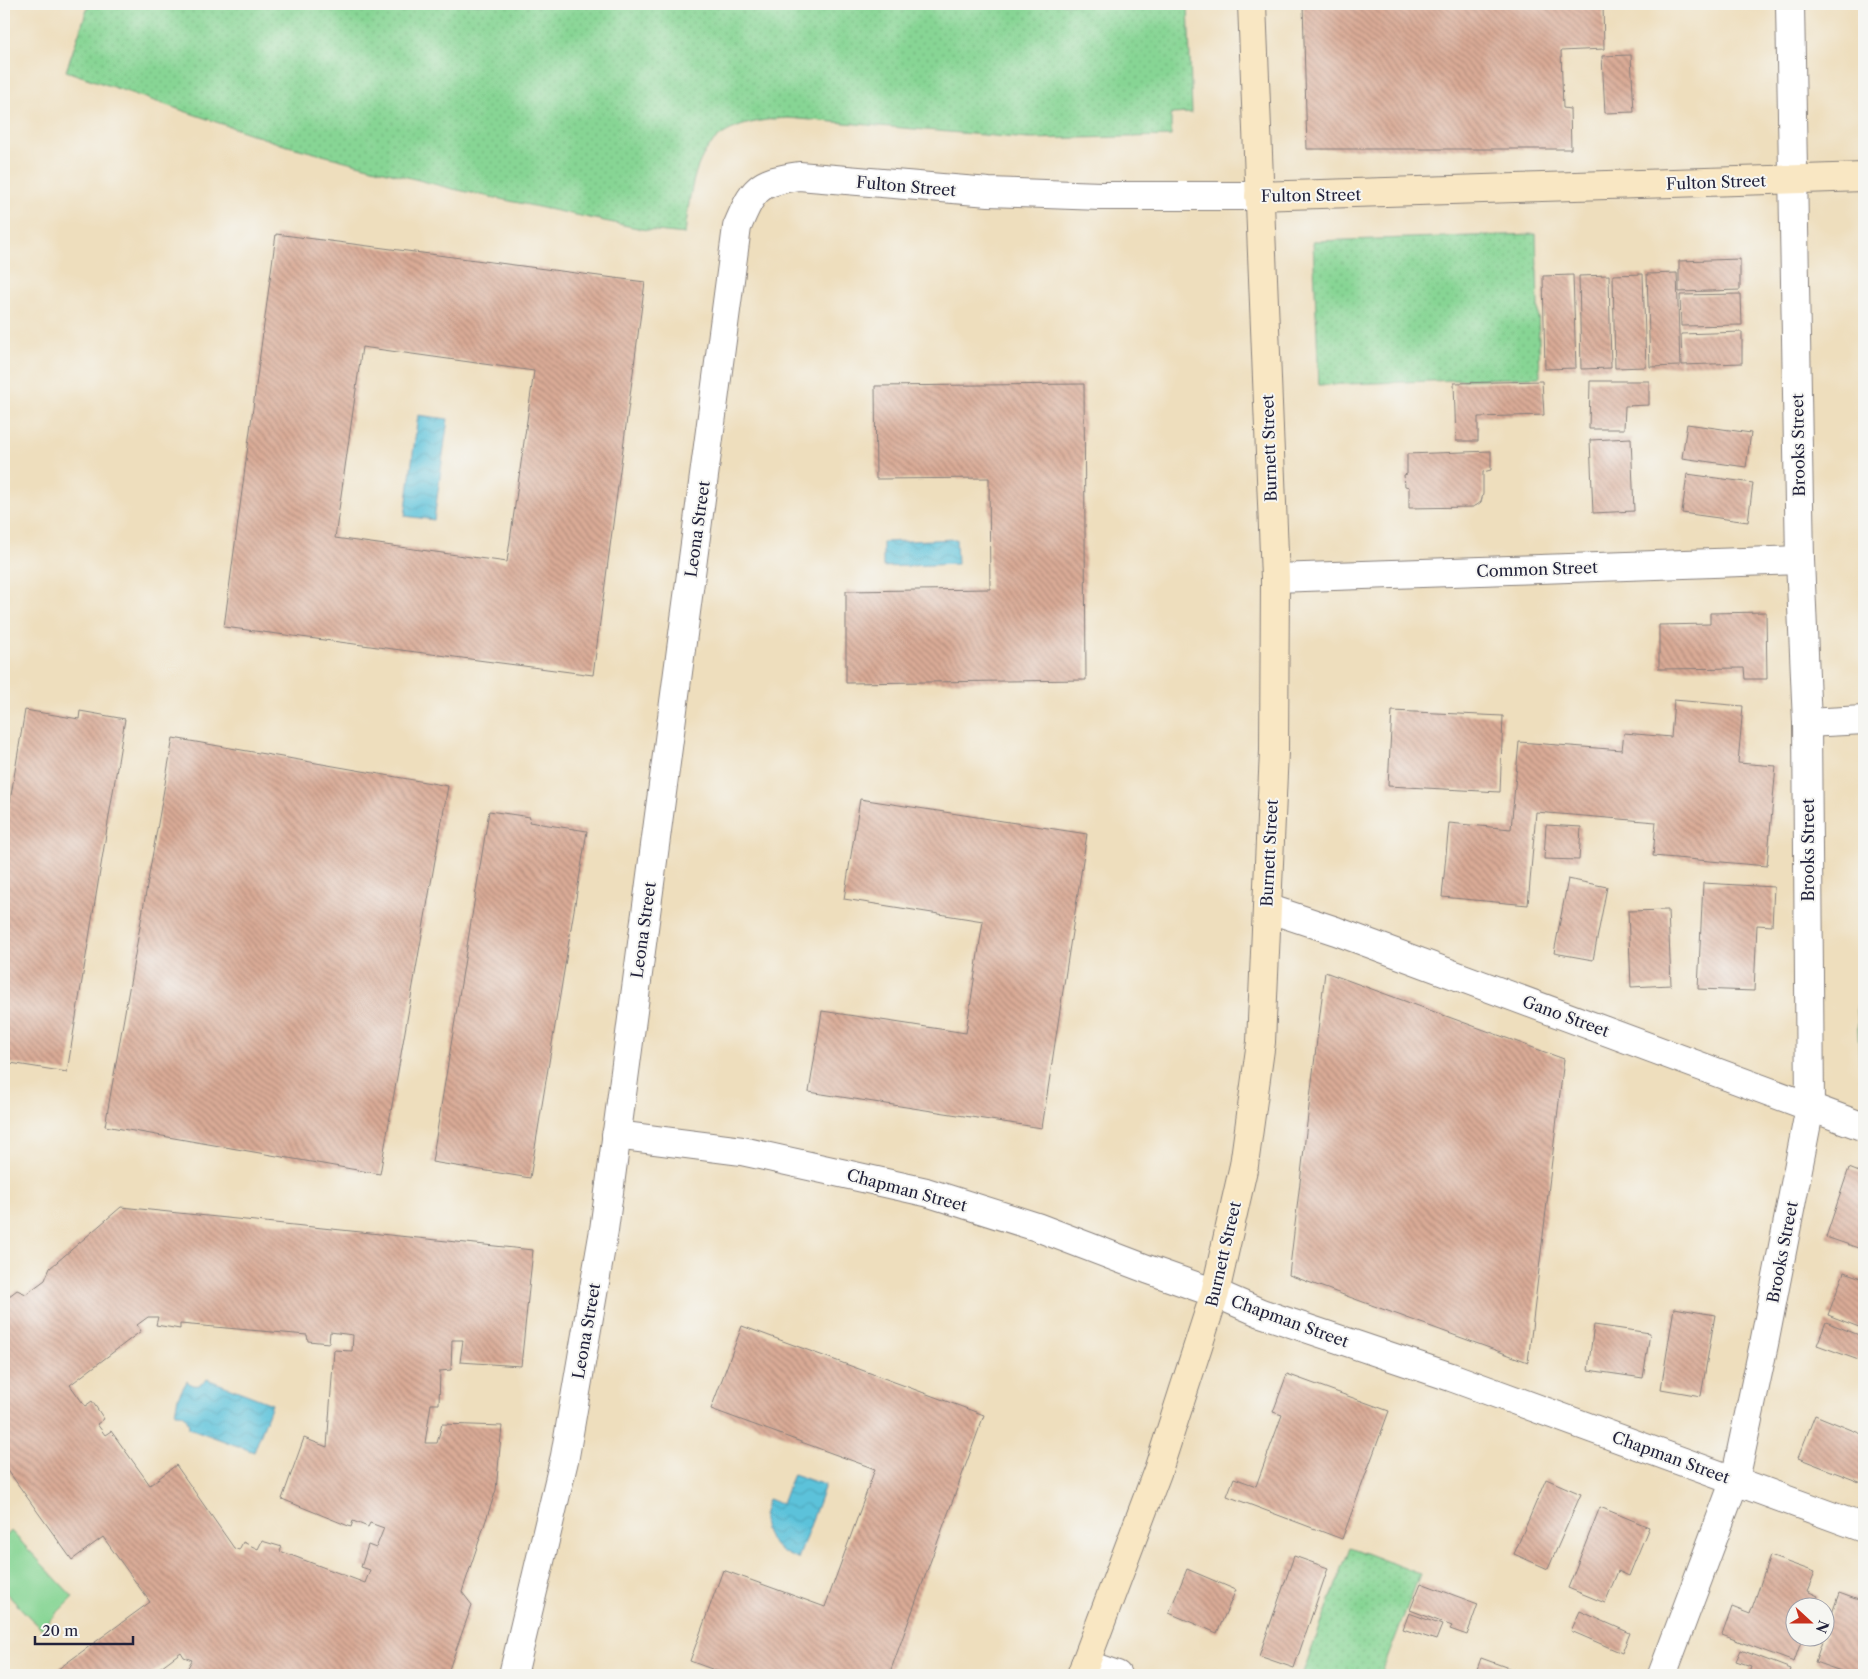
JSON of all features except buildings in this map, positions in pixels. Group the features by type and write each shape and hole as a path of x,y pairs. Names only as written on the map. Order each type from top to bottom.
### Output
{"street":[{"name":"Burnett Street","path":"1083,1669 1158,1470 1215,1293 1244,1165 1261,1042 1274,751 1275,578 1252,4"},
{"name":"Brooks Street","path":"1662,1675 1734,1480 1764,1344 1810,1107 1808,723 1800,560 1790,4"},
{"name":"Fulton Street","path":"760,186 777,179 799,176 989,192 1101,196 1259,196 1864,177"},
{"name":"Leona Street","path":"514,1675 565,1456 604,1230 737,227 746,204 760,186"},
{"name":"Common Street","path":"1275,578 1800,560"},
{"path":"1808,723 1864,720"},
{"name":"Gano Street","path":"1267,908 1346,935 1864,1128"},
{"name":"Chapman Street","path":"616,1135 742,1151 926,1192 1037,1227 1215,1293 1261,1313 1451,1377 1864,1528"},
{"path":"1083,1669 1118,1675"}],"green space":[{"path":"89,4 1188,4 1192,113 1171,114 1171,136 1029,139 788,118 759,121 736,127 720,137 707,149 693,184 685,234 647,230 453,189 284,145 66,71"},
{"path":"1536,234 1540,377 1319,385 1313,241"},
{"path":"1857,1005 1864,1005 1864,1080 1860,1079"},
{"path":"11,1531 73,1597 41,1629 4,1591 4,1539"},
{"path":"1350,1547 1420,1574 1381,1675 1302,1675"}],"water":[{"path":"418,415 448,419 434,520 405,516"},
{"path":"956,539 957,564 883,567 883,542"},
{"path":"207,1379 272,1404 254,1452 189,1428 185,1417 175,1413 178,1397 187,1381 192,1385 197,1385"},
{"path":"793,1474 825,1485 798,1559 774,1545 766,1533 763,1519 768,1499 782,1504"}]}
